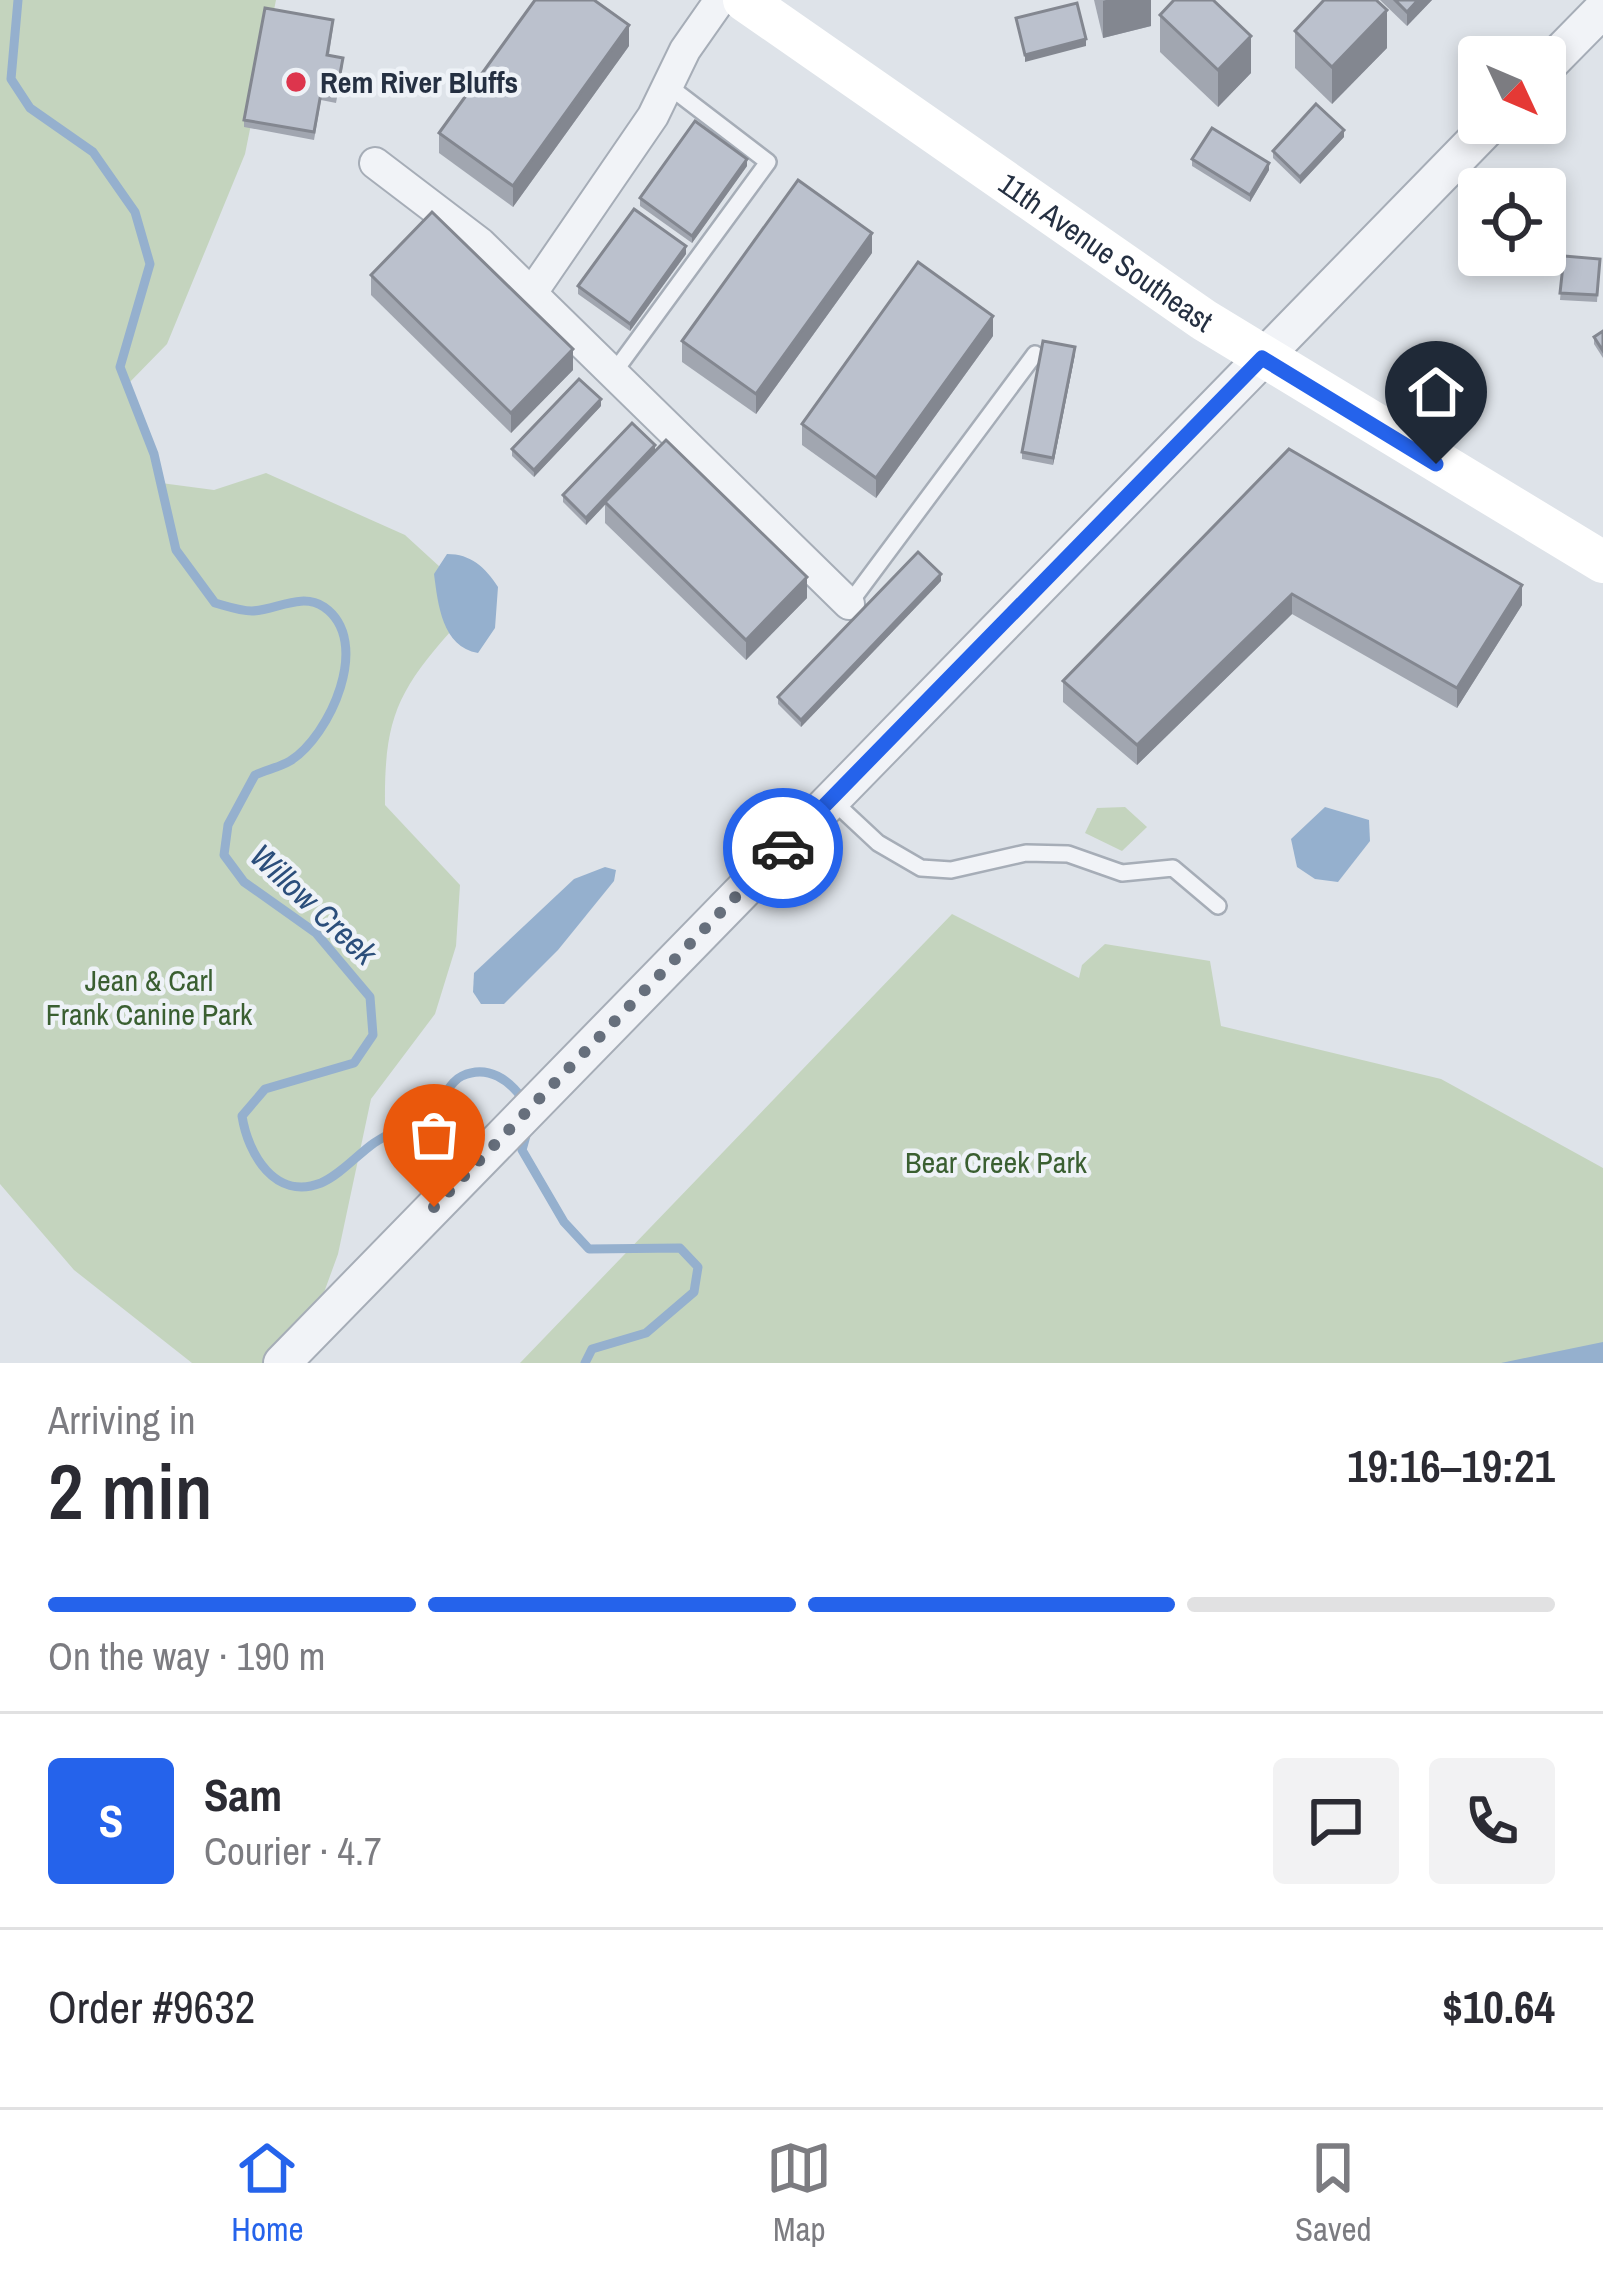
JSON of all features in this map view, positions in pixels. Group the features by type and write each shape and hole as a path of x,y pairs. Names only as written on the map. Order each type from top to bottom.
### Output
{"main road":[{"name":"11th Avenue Southeast","path":"744,0 1089,244 1262,358 1603,562"}],"street":[{"path":"531,294 653,116 666,84 720,0"},
{"path":"1566,47 1603,9"},
{"path":"282,1363 1471,144"},
{"path":"375,163 480,243 850,604"}],"lane":[{"path":"612,376 768,161 666,84"},
{"path":"850,604 1035,354"},
{"path":"831,799 878,843 921,868 951,870 1027,853 1068,854 1122,873 1173,868 1218,906"}],"green space":[{"name":"Jean & Carl Frank Canine Park","path":"0,0 276,0 245,154 167,344 127,385 161,483 214,490 266,473 405,535 452,578 458,623 399,705 388,748 385,805 460,885 456,946 435,1014 371,1099 338,1254 310,1331 279,1363 192,1363 74,1270 0,1184"},
{"path":"1125,807 1147,827 1122,851 1085,833 1097,808"},
{"name":"Bear Creek Park","path":"952,914 1079,978 1082,965 1105,944 1210,961 1221,1026 1441,1079 1603,1168 1603,1363 520,1363"}],"water":[{"path":"447,554 477,563 498,587 495,628 478,653 456,642 440,611 434,574"},
{"path":"1325,807 1369,820 1370,841 1338,882 1315,879 1297,867 1291,839"},
{"path":"605,867 616,870 614,881 558,950 504,1004 481,1004 473,992 474,973 574,879"},
{"path":"1603,1342 1603,1363 1501,1363"}],"building":[{"path":"535,0 594,0 629,25 513,186 439,133"},
{"path":"1174,0 1213,0 1251,36 1218,70 1160,15"},
{"path":"1324,0 1376,0 1387,10 1332,67 1295,31"},
{"path":"1395,0 1418,0 1407,12"},
{"path":"1077,3 1086,39 1025,55 1016,18"},
{"name":"Rem River Bluffs","path":"265,8 333,20 327,55 343,58 336,95 321,93 314,132 244,120"},
{"path":"1316,104 1344,130 1300,177 1273,151"},
{"path":"695,121 747,159 692,236 640,198"},
{"path":"1212,128 1269,163 1250,195 1192,159"},
{"path":"798,180 872,233 756,394 682,341"},
{"path":"634,209 686,246 630,324 578,286"},
{"path":"432,212 573,349 511,413 371,275"},
{"path":"1566,256 1600,259 1597,295 1560,293"},
{"path":"918,262 993,316 876,478 802,424"},
{"path":"1043,341 1075,347 1053,458 1022,452"},
{"path":"579,379 601,399 534,470 512,449"},
{"path":"632,423 655,445 586,518 563,495"},
{"path":"666,440 807,577 746,640 605,502"},
{"path":"1289,449 1522,585 1457,688 1292,594 1137,745 1063,681"},
{"path":"918,552 941,574 801,720 778,697"}],"waterway":[{"name":"Willow Creek","path":"18,0 11,79 30,108 93,152 135,212 150,264 120,367 154,454 176,550 215,603 252,611 298,601 316,603 338,622 345,642 345,664 331,710 305,749 286,763 255,775 228,825 224,855 244,882 316,933 370,997 373,1035 354,1063 265,1089 242,1116 250,1145 277,1180 305,1187 328,1179 374,1143 422,1115 462,1076 481,1072 498,1076 524,1101"},
{"name":"Willow Creek","path":"527,1132 522,1150 564,1222 589,1249 680,1248 698,1267 694,1292 646,1333 592,1349 585,1363"}],"way so far":[{"path":"434,1207 783,848"}],"place":[{"name":"Rem River Bluffs","path":"296,82"}],"route":[{"path":"783,848 1262,358 1436,464"}]}
